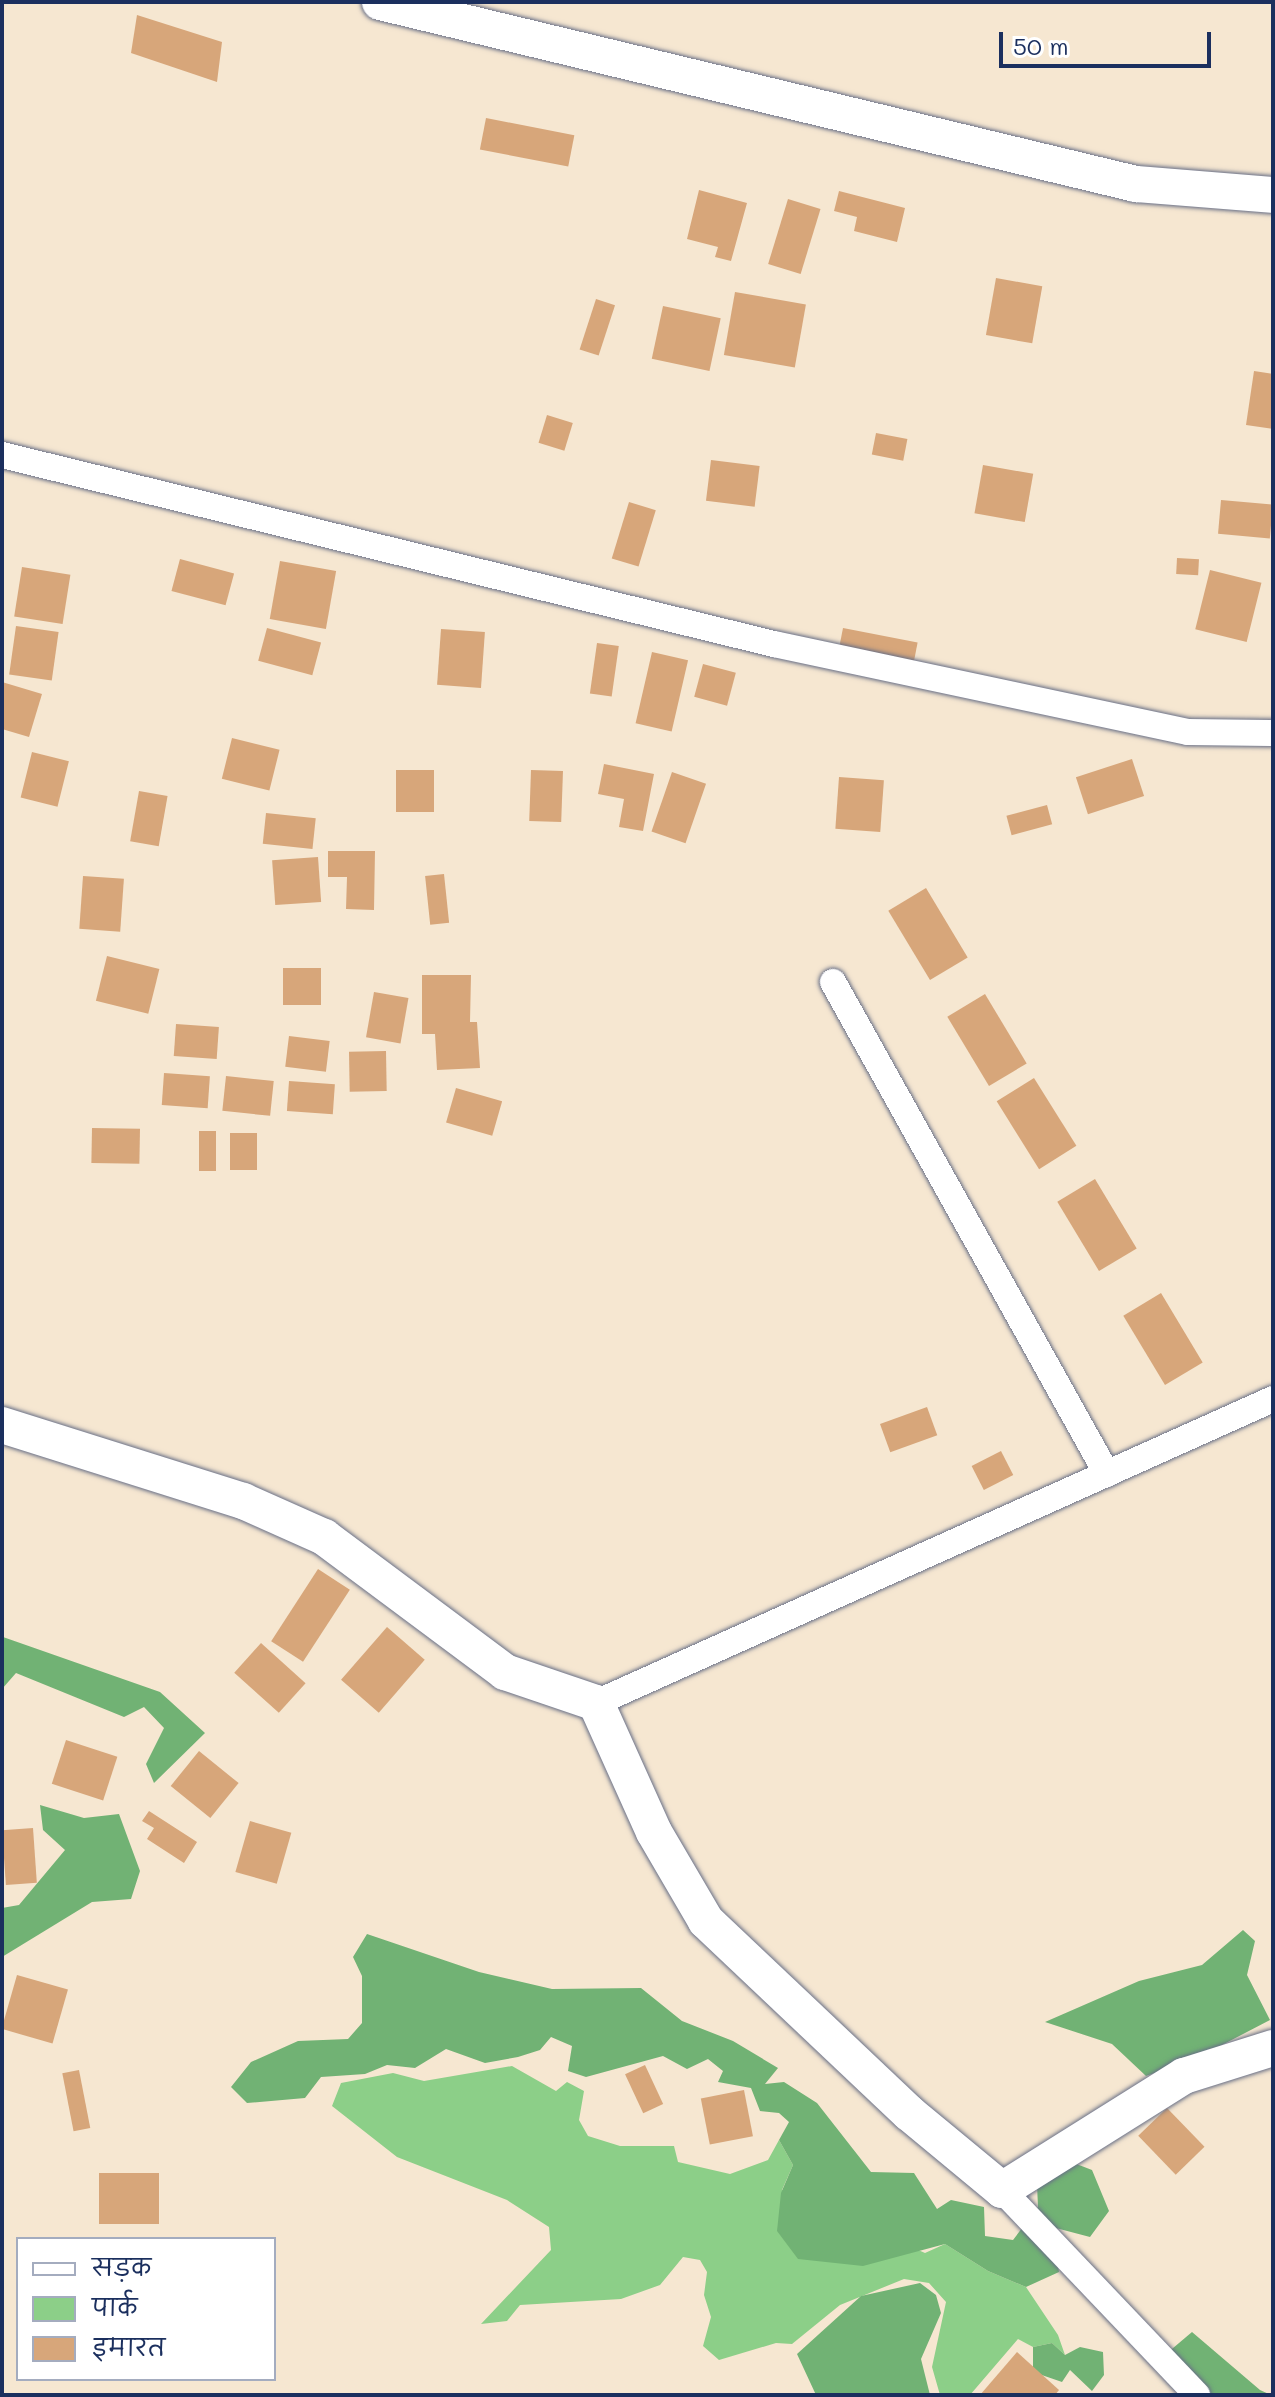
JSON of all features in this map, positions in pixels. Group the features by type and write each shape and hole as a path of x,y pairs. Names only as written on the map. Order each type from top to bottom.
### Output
{"street":[{"path":"380,2 1136,184 1273,195"},
{"path":"2,455 774,644 1188,732 1273,733"},
{"path":"833,982 1107,1474"},
{"path":"2,1425 243,1501 324,1537 505,1672 596,1703 1273,1399"},
{"path":"596,1703 654,1832 706,1921 909,2113 1002,2190 1197,2395"},
{"path":"1002,2190 1184,2076 1273,2048"}],"green space":[{"path":"3,1637 160,1692 205,1733 154,1783 146,1764 164,1728 144,1707 124,1717 16,1673 2,1689"},
{"path":"40,1805 84,1818 119,1814 140,1871 131,1899 92,1902 2,1957 2,1908 19,1905 65,1850 43,1830"},
{"path":"1243,1930 1255,1941 1247,1975 1270,2020 1197,2058 1146,2076 1112,2044 1045,2022 1139,1981 1202,1965"},
{"path":"367,1934 479,1972 552,1989 641,1988 682,2021 733,2041 778,2068 765,2084 784,2082 817,2103 871,2172 914,2173 937,2209 951,2200 984,2207 985,2236 1013,2240 1038,2207 1037,2185 1066,2160 1092,2170 1109,2211 1090,2237 1052,2227 1059,2272 1026,2287 988,2271 945,2244 863,2266 798,2259 777,2231 781,2193 793,2165 779,2140 789,2122 779,2113 760,2111 751,2088 718,2082 723,2071 708,2059 687,2069 663,2056 586,2077 568,2071 572,2046 551,2037 540,2050 518,2057 485,2063 446,2049 415,2068 387,2065 365,2074 321,2077 305,2098 247,2103 231,2087 251,2062 298,2041 348,2039 362,2023 362,1976 353,1957"},
{"path":"512,2066 556,2091 567,2082 584,2091 579,2120 588,2136 620,2146 674,2146 678,2162 730,2174 768,2160 779,2140 793,2165 782,2190 925,2253 945,2244 988,2271 1026,2287 1058,2335 1065,2355 1052,2343 1033,2347 1018,2339 970,2395 940,2395 932,2367 946,2302 929,2283 904,2279 840,2305 792,2344 776,2343 719,2360 703,2346 711,2317 704,2295 707,2272 700,2260 683,2257 660,2285 621,2299 520,2305 507,2321 481,2324 551,2250 549,2227 507,2200 397,2157 332,2106 341,2083 393,2073 424,2081"},
{"path":"920,2283 936,2295 941,2313 921,2359 930,2395 816,2395 797,2354 861,2296"},
{"path":"1192,2332 1260,2390 1271,2395 1206,2395 1166,2354"},
{"path":"1052,2343 1065,2355 1080,2347 1103,2352 1104,2375 1092,2391 1070,2370 1062,2382 1033,2372 1033,2347"}],"building":[{"path":"137,15 222,42 217,82 131,53"},
{"path":"486,118 574,135 568,167 480,149"},
{"path":"699,190 747,203 731,261 715,257 718,247 687,239"},
{"path":"839,191 905,208 897,242 854,231 857,217 834,211"},
{"path":"788,199 821,209 801,274 768,264"},
{"path":"996,278 1042,286 1032,343 986,335"},
{"path":"735,292 806,305 795,368 724,355"},
{"path":"596,299 615,305 599,356 580,349"},
{"path":"663,306 721,318 709,371 652,359"},
{"path":"1254,371 1273,374 1273,429 1246,425"},
{"path":"547,415 573,423 564,451 539,443"},
{"path":"876,433 907,439 903,461 872,455"},
{"path":"711,460 760,466 755,507 706,501"},
{"path":"983,465 1033,474 1025,522 974,513"},
{"path":"1221,500 1273,505 1270,538 1218,534"},
{"path":"629,502 656,510 639,567 612,558"},
{"path":"1177,558 1199,559 1198,575 1176,574"},
{"path":"180,559 234,573 226,605 171,591"},
{"path":"280,561 336,571 326,629 270,619"},
{"path":"22,567 70,575 63,624 14,616"},
{"path":"1210,570 1261,583 1247,642 1195,629"},
{"path":"16,626 59,632 52,681 9,675"},
{"path":"267,628 321,642 312,675 258,661"},
{"path":"843,628 918,643 913,666 838,652"},
{"path":"441,629 485,632 481,688 437,685"},
{"path":"597,643 619,646 612,697 590,694"},
{"path":"652,652 688,660 672,731 636,723"},
{"path":"703,664 736,673 727,706 694,697"},
{"path":"2,682 42,694 29,737 2,729"},
{"path":"232,738 280,750 269,791 222,779"},
{"path":"32,752 69,761 58,807 21,798"},
{"path":"1132,759 1144,796 1088,814 1076,777"},
{"path":"604,764 654,774 643,831 619,827 624,799 598,794"},
{"path":"396,770 434,770 434,812 396,812"},
{"path":"531,770 563,771 561,822 529,821"},
{"path":"672,772 706,784 686,843 651,832"},
{"path":"839,777 884,780 880,832 835,829"},
{"path":"139,791 168,796 159,846 130,841"},
{"path":"1047,805 1052,824 1012,835 1006,816"},
{"path":"266,813 316,818 312,849 263,844"},
{"path":"328,851 375,851 374,910 346,909 347,877 328,877"},
{"path":"318,857 321,902 275,905 272,860"},
{"path":"444,874 449,923 430,925 425,876"},
{"path":"83,876 124,879 120,932 79,929"},
{"path":"926,888 968,957 930,980 888,911"},
{"path":"107,956 159,969 148,1014 96,1001"},
{"path":"283,968 321,968 321,1005 283,1005"},
{"path":"422,975 471,975 470,1022 477,1022 480,1068 437,1070 435,1034 422,1034"},
{"path":"374,992 408,998 400,1043 366,1037"},
{"path":"985,994 1027,1063 989,1086 947,1017"},
{"path":"176,1024 219,1027 217,1059 174,1056"},
{"path":"289,1036 330,1041 326,1072 285,1067"},
{"path":"386,1051 387,1091 350,1092 349,1052"},
{"path":"164,1073 210,1076 208,1108 162,1105"},
{"path":"226,1076 274,1081 270,1116 222,1111"},
{"path":"1034,1078 1076,1146 1039,1169 997,1101"},
{"path":"289,1081 335,1084 333,1114 287,1111"},
{"path":"456,1088 502,1101 492,1136 446,1123"},
{"path":"92,1128 140,1129 139,1164 91,1163"},
{"path":"199,1131 216,1131 216,1171 199,1171"},
{"path":"230,1133 257,1133 257,1170 230,1170"},
{"path":"1095,1179 1137,1248 1099,1271 1057,1202"},
{"path":"1161,1293 1203,1362 1165,1385 1123,1316"},
{"path":"927,1407 937,1435 890,1452 880,1424"},
{"path":"1001,1451 1013,1475 984,1490 972,1466"},
{"path":"318,1569 350,1590 303,1662 271,1641"},
{"path":"387,1627 425,1660 379,1713 341,1680"},
{"path":"261,1643 306,1683 279,1713 234,1673"},
{"path":"66,1740 117,1757 103,1800 52,1784"},
{"path":"199,1751 239,1783 210,1818 171,1786"},
{"path":"149,1811 197,1842 184,1863 147,1839 154,1828 142,1821"},
{"path":"250,1821 291,1833 277,1884 235,1872"},
{"path":"33,1828 37,1883 6,1885 2,1830"},
{"path":"17,1975 68,1990 53,2043 2,2029"},
{"path":"645,2065 663,2104 643,2113 625,2074"},
{"path":"79,2070 90,2128 74,2131 62,2073"},
{"path":"744,2090 753,2136 710,2145 701,2098"},
{"path":"1167,2108 1205,2147 1176,2175 1138,2136"},
{"path":"99,2173 159,2173 159,2224 99,2224"},
{"path":"1017,2352 1059,2390 1055,2395 980,2395"}]}
